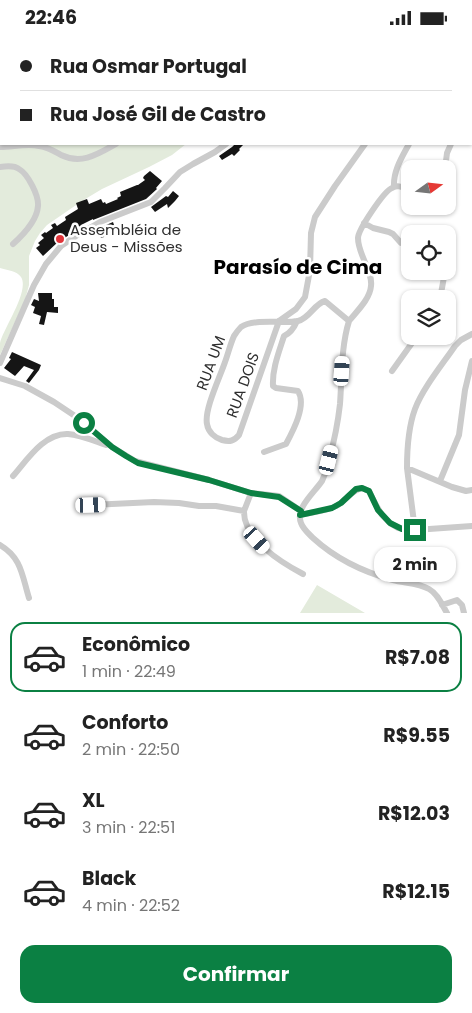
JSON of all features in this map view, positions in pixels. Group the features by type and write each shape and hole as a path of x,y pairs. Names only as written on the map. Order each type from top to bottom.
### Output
{"street":[{"path":"0,147 37,145 46,147 63,156 80,160 95,156 114,145"},
{"path":"0,363 34,285 46,264 62,246 100,222 151,202 180,173 193,163 225,145"},
{"path":"279,321 296,309 306,292 311,263 311,233 315,217 364,145"},
{"path":"394,187 394,179 400,160 408,145"},
{"path":"447,160 451,145"},
{"path":"0,167 20,169 37,198 38,206 33,220 13,244"},
{"path":"401,186 388,190 359,232 358,240 363,259 370,274 372,286 367,298 349,321 344,341 340,405 332,449 324,476 300,513 302,525 306,531 339,559 383,577 429,589 435,593 447,613"},
{"path":"364,223 393,234 401,243"},
{"path":"264,452 286,444 300,409 300,395 298,391 276,388 273,385 275,365 284,337 294,328 297,321 305,318 321,302 325,301 349,321"},
{"name":"RUA DOIS","path":"218,439 231,441 239,435 279,321"},
{"name":"RUA UM","path":"218,439 209,429 207,414 235,334 249,324 297,321"},
{"path":"415,530 406,468 407,442 412,421 425,389 461,340 472,334"},
{"path":"392,371 411,345"},
{"path":"440,481 459,435 465,390 472,361"},
{"path":"0,378 25,386 54,402 78,418 112,447 138,463 209,480 251,493 279,497 300,513 332,508 341,503 356,489 362,488 369,491 378,510 390,523 402,529 415,530 472,526"},
{"path":"13,475 39,447 56,435 71,435 112,447"},
{"path":"406,468 458,489 472,490"},
{"path":"251,493 244,511 248,526 264,548 279,561 303,574"},
{"path":"91,505 154,502 199,506 216,505 244,511"},
{"path":"0,545 11,553 19,563 29,598"},
{"path":"442,605 457,600 462,605 464,613"}],"green space":[{"path":"0,145 185,145 172,155 102,189 47,225 35,241 29,256 29,285 25,300 0,355 0,343 19,300 23,283 17,273 0,268"},
{"path":"317,585 365,613 300,613"}],"building":[{"path":"234,145 243,145 234,156 232,154 222,160 219,156"},
{"path":"150,171 162,181 157,189 146,199 81,225 82,227 58,242 43,256 36,248 40,245 38,243 44,238 41,235 53,228 51,225 55,223 57,226 66,220 65,217 78,209 76,203 87,199 89,204 101,199 106,204 118,199 121,196 120,192 138,185 145,180 144,176"},
{"path":"173,191 179,196 175,201 168,208 167,204 155,212 151,207 166,196 168,197"},
{"path":"113,222 115,228 108,231 110,235 101,238 97,229"},
{"path":"38,293 52,293 54,307 58,307 58,313 47,312 44,325 39,324 41,316 33,313 35,307 31,305 34,299 39,301"},
{"path":"12,352 41,365 29,383 26,381 34,370 24,366 15,376 4,368 11,359 9,358"}],"place":[{"name":"Assembléia de Deus - Missões","path":"60,239"}],"district":[{"name":"Parasío de Cima","path":"298,267"}],"route":[{"path":"84,423 112,447 138,463 209,480 251,493 273,495 284,499 301,511 300,515 332,508 341,503 356,489 365,488 369,491 384,518 398,528 415,530"}]}
